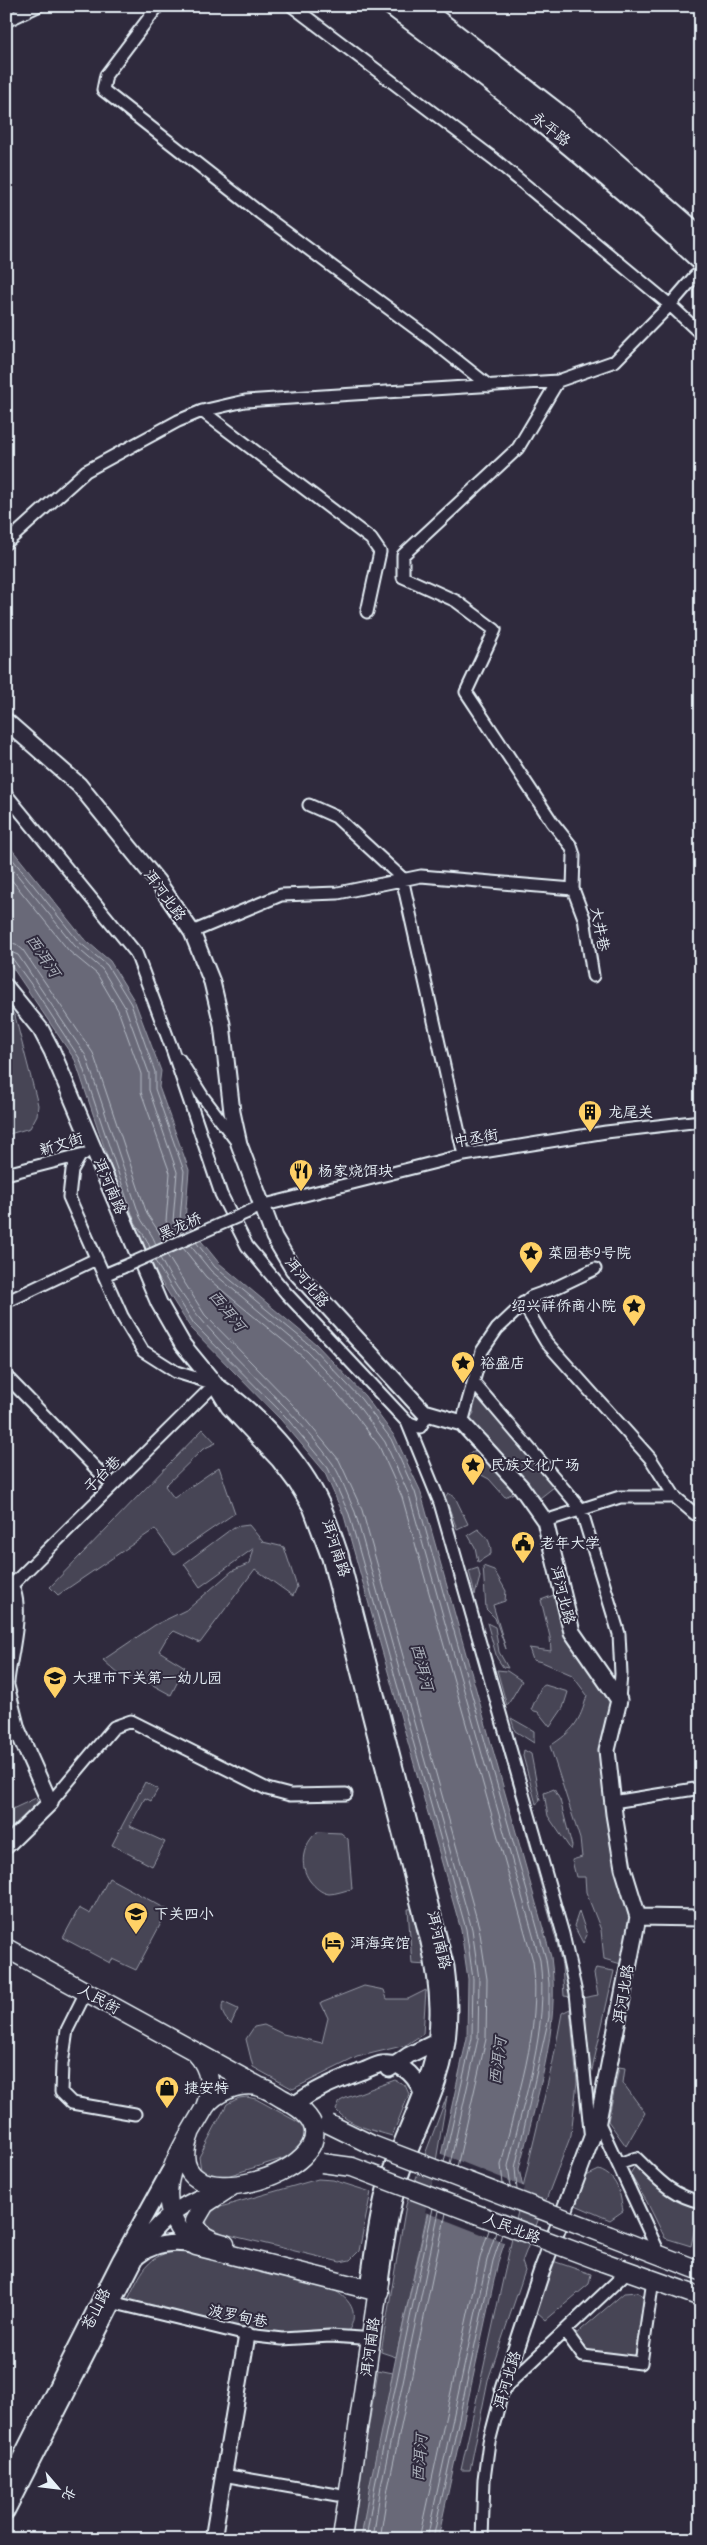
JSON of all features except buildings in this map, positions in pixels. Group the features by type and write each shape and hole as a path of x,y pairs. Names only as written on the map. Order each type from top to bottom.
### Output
{"highway":[{"name":"永平路","path":"393,6 625,190 698,268"},
{"name":"永平路","path":"418,6 572,126 701,238"}],"main road":[{"name":"洱河北路","path":"6,721 80,785 157,882 192,932 212,982 222,1024 232,1112 255,1209 293,1269 424,1412"},
{"name":"洱河南路","path":"6,987 46,1038 164,1313 190,1354 214,1384 229,1407 279,1460 311,1507 330,1558 436,1969 442,2039 440,2076 402,2172 361,2338 331,2539"},
{"path":"424,1412 462,1423"},
{"name":"洱河北路","path":"462,1423 521,1486 545,1521 572,1632 619,1700 608,1750 613,1802 623,1868 638,1917 598,2121 542,2270 503,2389"},
{"path":"6,1682 17,1605 9,1584"},
{"path":"6,1686 16,1729 50,1803 6,1846"},
{"path":"638,1917 701,1918"},
{"name":"人民街","path":"6,1948 260,2087"},
{"name":"洱河南路","path":"342,2539 387,2182 442,2039"},
{"path":"393,2065 442,2039"},
{"path":"192,2049 201,2058 209,2076 210,2091 205,2107 190,2134 185,2154 192,2173 209,2185 231,2186"},
{"path":"294,2105 315,2089 383,2064 393,2065 413,2076 422,2093 426,2112"},
{"path":"128,2269 152,2232 171,2213 196,2198 284,2171 302,2159 314,2137 311,2120 294,2105 260,2087 244,2086 226,2091 214,2097 205,2107"},
{"name":"人民北路","path":"294,2105 367,2143 701,2270"},
{"name":"苍山路","path":"6,2487 121,2259 190,2134"},
{"name":"人民北路","path":"284,2171 322,2163 352,2167 701,2297"},
{"path":"172,2166 167,2191 171,2213 180,2231 196,2246"},
{"path":"231,2186 209,2200 200,2210 195,2224 202,2234 223,2244 374,2286"},
{"path":"128,2269 137,2257 155,2246 175,2243 196,2246 374,2286"},
{"name":"苍山路","path":"6,2512 128,2269"},
{"path":"213,2539 247,2335"}],"street":[{"path":"6,21 19,11 38,6"},
{"path":"158,6 106,75 103,90 260,213 430,339 489,386"},
{"path":"292,6 494,159 670,305 701,334"},
{"path":"6,543 86,471 178,421 202,411 245,401 558,381 615,361 670,305 698,268"},
{"path":"192,932 281,895 338,893 402,878 421,876 573,889 574,855 571,846 552,822 466,692 495,630 456,601 403,577 403,556 482,484 518,448 558,381"},
{"path":"202,411 370,539 380,552 367,612"},
{"path":"6,794 136,953 172,1049 222,1194 247,1246 286,1293 407,1422 440,1503 563,1934 576,1994 591,2143"},
{"path":"309,805 336,817 402,878 464,1155"},
{"name":"大井巷","path":"573,889 584,918 593,976"},
{"path":"172,1049 203,1097 239,1144"},
{"name":"中丞街","path":"255,1209 464,1155 606,1132 701,1121"},
{"name":"新文街","path":"6,1174 80,1156 94,1149"},
{"path":"80,1156 72,1170 69,1197 122,1316 143,1351 176,1372 214,1384"},
{"name":"黑龙桥","path":"104,1275 255,1209"},
{"path":"6,1302 96,1259"},
{"path":"462,1423 482,1351 497,1328 531,1297 595,1269"},
{"path":"523,1303 546,1342 582,1384 617,1418 650,1458 675,1497 695,1514 701,1508"},
{"path":"6,1376 112,1485"},
{"path":"474,1383 581,1509 619,1634 621,1674 619,1700"},
{"name":"子台巷","path":"9,1584 214,1384"},
{"path":"407,1422 420,1427 425,1419 424,1412"},
{"path":"545,1521 620,1497 675,1497"},
{"path":"50,1803 114,1727 131,1721 267,1790 290,1795 346,1794"},
{"path":"613,1802 701,1788"},
{"path":"86,1992 67,2030 62,2064 61,2092 72,2102 135,2114"},
{"path":"598,2121 660,2255"},
{"path":"618,2164 636,2158 668,2190 686,2199 701,2202"},
{"path":"503,2389 628,2271"},
{"path":"565,2331 583,2356 641,2363 653,2280"},
{"name":"波罗甸巷","path":"112,2302 247,2335 282,2340 330,2336 361,2338"},
{"name":"洱河北路","path":"482,2539 484,2479 489,2442 503,2389"},
{"path":"224,2475 337,2495"}],"shaded area":[{"path":"6,1003 15,1016 38,1105 37,1115 30,1128 6,1135"},
{"path":"477,1394 537,1462 554,1487 540,1498 488,1437 480,1436 468,1421 474,1413 470,1403"},
{"path":"203,1429 216,1443 203,1449 165,1486 174,1498 219,1467 235,1513 174,1555 155,1529 58,1595 50,1587"},
{"path":"472,1452 480,1452 514,1493 505,1497 489,1479 472,1470 469,1455"},
{"path":"448,1493 455,1497 468,1524 457,1529 445,1497"},
{"path":"249,1525 263,1542 284,1547 297,1587 293,1596 255,1569 200,1643 174,1631 166,1639 159,1651 185,1667 171,1695 138,1677 122,1677 103,1660 155,1625 188,1609 232,1571 250,1563 254,1548 200,1587 184,1564 234,1527"},
{"path":"478,1529 488,1540 491,1554 478,1562 475,1547 468,1535"},
{"path":"483,1566 494,1570 506,1591 505,1601 493,1605 506,1649 495,1618 486,1609"},
{"path":"478,1568 480,1577 475,1595 469,1571"},
{"path":"559,1593 615,1700 606,1733 632,1917 621,1964 604,1959 601,1930 586,1892 585,1877 576,1877 572,1860 582,1857 580,1839 550,1746 574,1725 582,1712 587,1695 572,1675 533,1660 529,1648 551,1651 550,1637 541,1600"},
{"path":"463,1605 549,1900 572,1997 564,1996 562,1965 557,1943"},
{"path":"487,1623 495,1627 499,1652 508,1668 503,1667 497,1658"},
{"path":"497,1670 507,1671 522,1681 507,1706"},
{"path":"545,1685 568,1692 563,1708 550,1727 538,1712 531,1710 541,1687"},
{"path":"511,1718 534,1731 534,1743 515,1731"},
{"path":"524,1750 531,1754 540,1801 536,1804 523,1756"},
{"path":"145,1782 158,1789 151,1801 145,1798 130,1826 165,1842 152,1866 112,1845"},
{"path":"554,1789 560,1800 572,1846 571,1850 548,1816 544,1793"},
{"path":"36,1798 39,1807 6,1839 6,1812"},
{"path":"317,1832 341,1833 348,1839 352,1889 329,1894 316,1887 306,1875 303,1861 305,1849"},
{"path":"109,1878 168,1910 136,1970 112,1959 110,1963 63,1938 79,1908 90,1914"},
{"path":"418,1908 428,1965 412,1964 408,1909"},
{"path":"579,1911 587,1935 583,1943 574,1926"},
{"path":"596,1968 614,1971 590,2079 582,1998 598,1995 594,1974"},
{"path":"364,1986 384,1990 387,1999 408,1999 426,1990 423,2034 406,2045 357,2057 293,2089 253,2067 246,2039 254,2027 264,2025 283,2034 322,2043 328,2018 321,2003"},
{"path":"223,2002 238,2009 231,2024 223,2014"},
{"path":"570,2009 577,2082 571,2135 522,2262 525,2271 488,2380 470,2470 461,2470 553,2061 562,2013"},
{"path":"619,2067 625,2068 623,2083 645,2113 626,2146 608,2121"},
{"path":"395,2080 405,2085 409,2094 392,2136 355,2124 336,2110 340,2101"},
{"path":"447,2096 427,2214 396,2357 381,2352 406,2205"},
{"path":"239,2098 256,2099 305,2126 307,2133 294,2155 224,2177 210,2177 201,2170 199,2157 227,2104"},
{"path":"643,2163 666,2179 674,2196 699,2208 691,2246 665,2238 630,2174 635,2166"},
{"path":"599,2170 614,2181 621,2198 623,2211 610,2220 573,2204 586,2176"},
{"path":"318,2179 333,2180 371,2192 359,2251 350,2260 340,2262 225,2234 211,2228 207,2224 206,2217 217,2208"},
{"path":"181,2251 324,2285 345,2298 349,2303 353,2317 352,2324 347,2333 289,2335 252,2332 127,2301 146,2266 160,2255"},
{"path":"553,2261 591,2274 589,2284 546,2320 537,2312"},
{"path":"637,2292 647,2298 639,2361 593,2355 575,2335 624,2293"},
{"path":"378,2370 393,2373 361,2539 350,2539"}],"water":[{"name":"西洱河","path":"6,842 83,938 110,961 135,1002 161,1071 159,1087 189,1170 185,1221 219,1263 316,1344 365,1396 395,1437 420,1490 551,1957 553,2011 550,2037 519,2169 523,2188 498,2262 438,2539 361,2539 370,2484 396,2357 467,2038 468,1979 461,1930 344,1516 324,1471 281,1420 190,1327 155,1272 143,1242 136,1236 129,1221 75,1060 6,958"}],"pier":[{"path":"439,2153 525,2187 507,2244 425,2212"}],"place":[{"name":"龙尾关","path":"590,1133"},
{"name":"杨家烧饵块","path":"301,1192"},
{"name":"菜园巷9号院","path":"531,1274"},
{"name":"绍兴祥侨商小院","path":"634,1327"},
{"name":"裕盛店","path":"463,1384"},
{"name":"民族文化广场","path":"473,1486"},
{"name":"老年大学","path":"523,1564"},
{"name":"大理市下关第一幼儿园","path":"55,1699"},
{"name":"下关四小","path":"136,1935"},
{"name":"洱海宾馆","path":"333,1964"},
{"name":"捷安特","path":"167,2109"}]}
